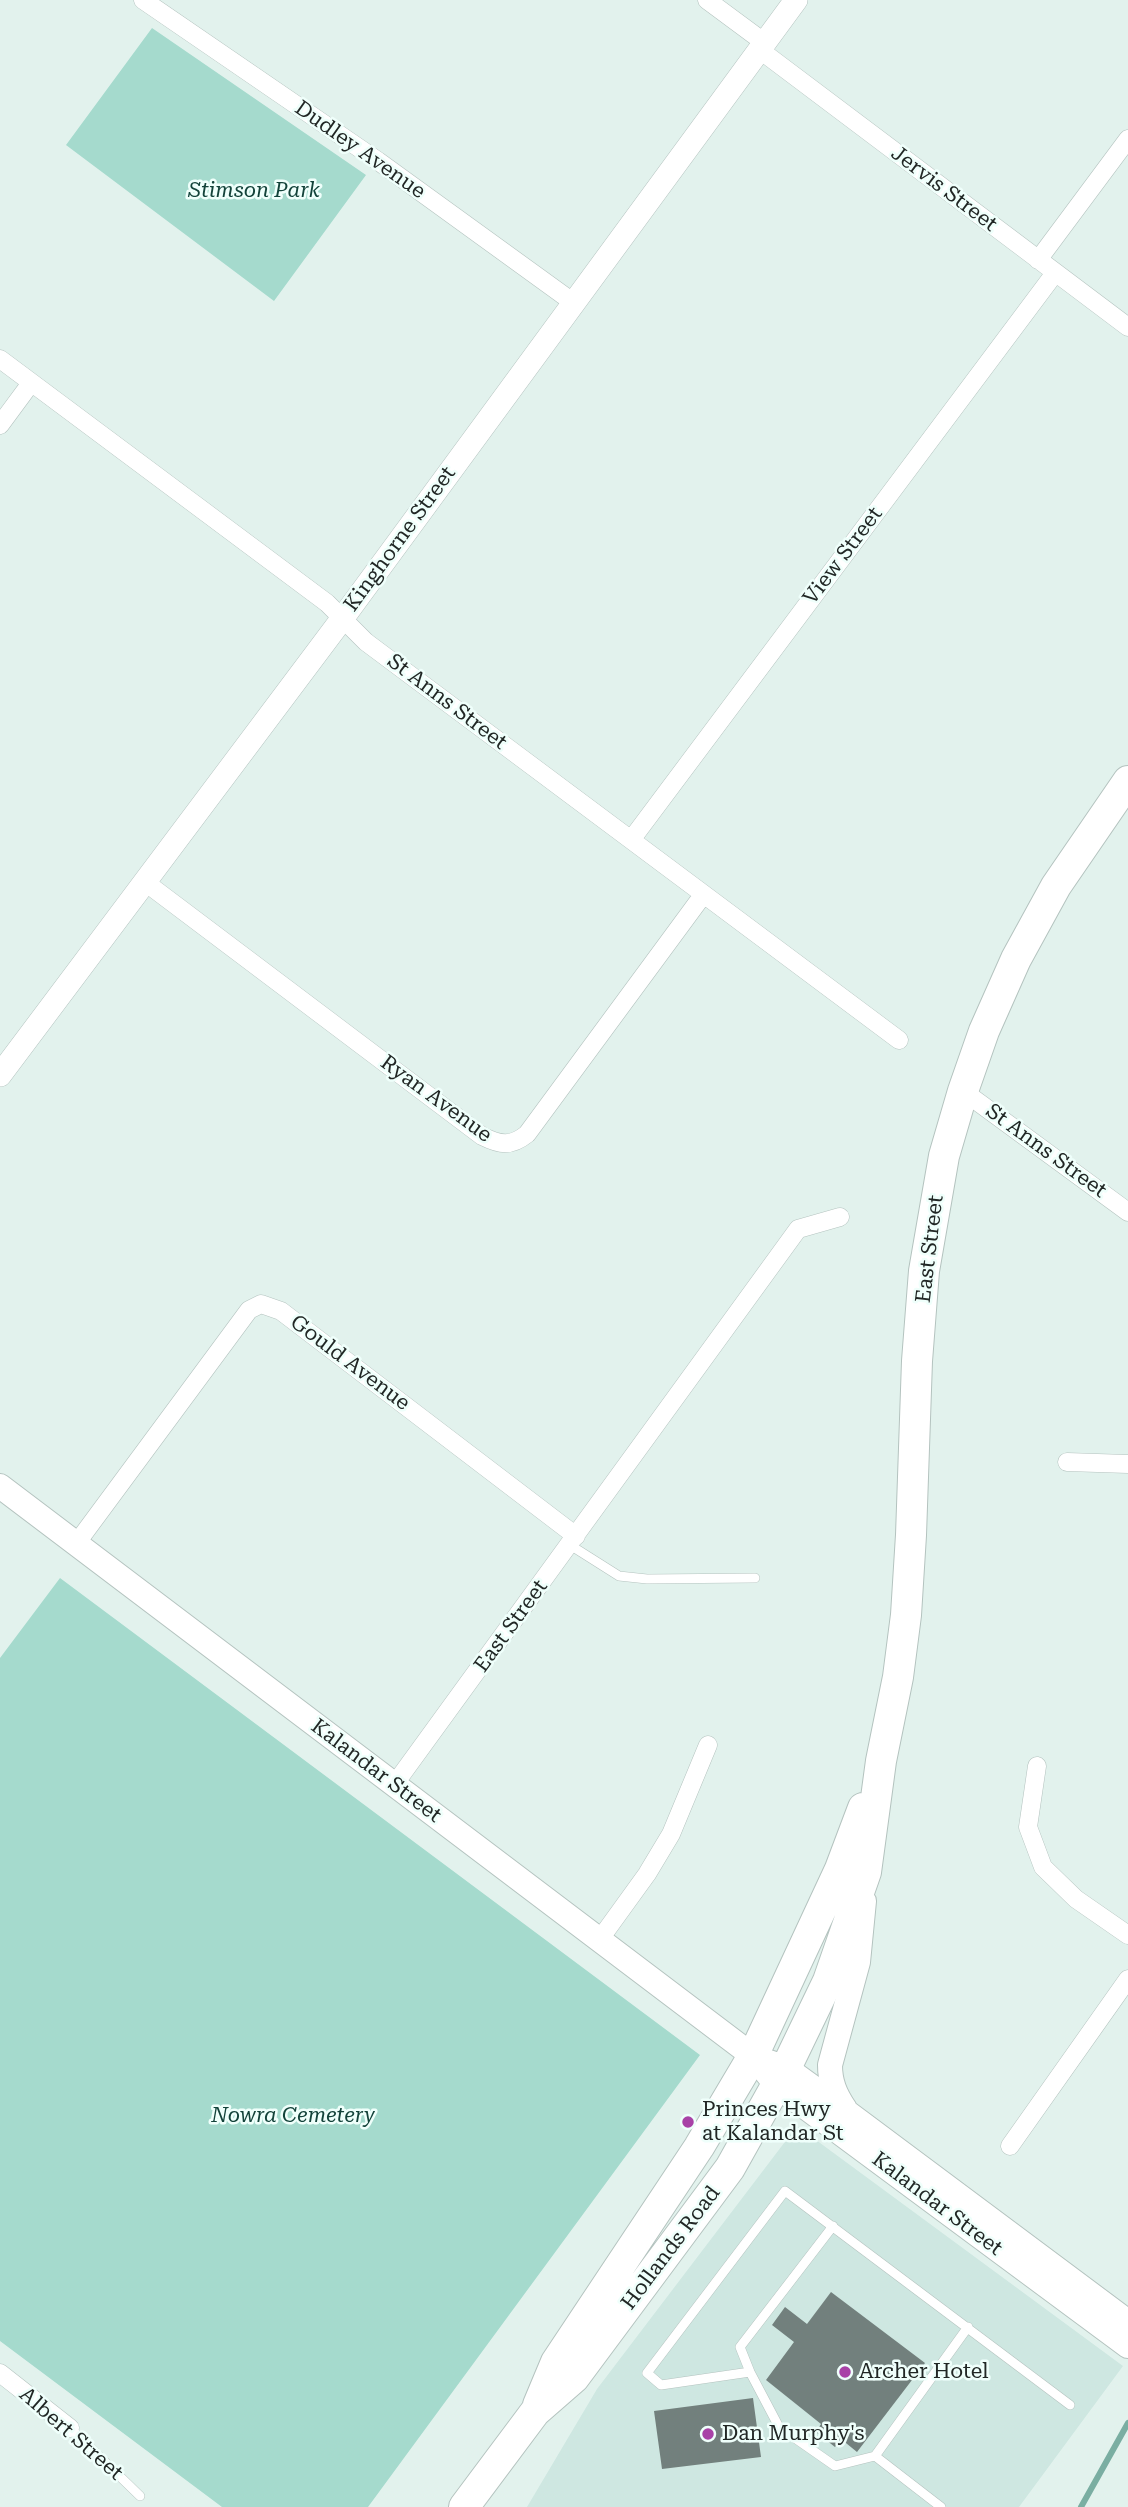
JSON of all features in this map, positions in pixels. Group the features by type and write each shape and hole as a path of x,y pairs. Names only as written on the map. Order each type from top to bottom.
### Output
{"highway":[{"name":"East Street","path":"782,2077 828,1981 866,1872 881,1761 898,1677 906,1615 924,1271 940,1176 963,1090 1000,993 1035,921 1079,850 1128,781"},
{"name":"East Street","path":"753,2056 840,1869 881,1761"},
{"name":"Hollands Road","path":"535,2412 556,2362 699,2147 753,2056"},
{"name":"Hollands Road","path":"464,2507 535,2412 575,2378 730,2168 782,2077"}],"main road":[{"name":"Kalandar Street","path":"0,1486 782,2077 1128,2346"},
{"path":"848,2113 834,2089 830,2078 830,2064 858,1962 866,1872"},
{"name":"Kalandar Street","path":"782,2077 848,2113 1128,2322"}],"street":[{"name":"Dudley Avenue","path":"143,0 378,160 574,303"},
{"name":"Jervis Street","path":"707,0 762,47 1128,327"},
{"name":"Kinghorne Street","path":"0,1075 342,619 796,0"},
{"path":"1038,260 1128,139"},
{"name":"View Street","path":"631,840 1055,273"},
{"name":"St Anns Street","path":"0,359 316,595 357,635 899,1040"},
{"path":"0,425 31,383"},
{"name":"Ryan Avenue","path":"145,882 482,1136 498,1144 510,1144 527,1134 703,895"},
{"name":"St Anns Street","path":"963,1090 1128,1212"},
{"name":"East Street","path":"394,1785 798,1229 840,1217"},
{"name":"Gould Avenue","path":"76,1544 249,1310 261,1304 281,1311 573,1541"},
{"path":"1067,1462 1128,1464"},
{"path":"600,1939 647,1874 671,1833 708,1745"},
{"path":"1037,1766 1028,1827 1043,1867 1076,1899 1128,1935"},
{"path":"1010,2146 1128,1979"},
{"name":"Albert Street","path":"0,2373 70,2427"}],"lane":[{"path":"573,1541 619,1576 647,1579 755,1578"},
{"path":"750,2372 661,2385 647,2373 785,2191 968,2326 1070,2406"},
{"path":"833,2226 740,2347 779,2427 835,2466 875,2456 968,2326"},
{"name":"Albert Street","path":"70,2427 140,2496"},
{"path":"875,2456 941,2507"}],"shaded area":[{"path":"797,2126 1123,2366 1019,2507 527,2507 597,2389"}],"green space":[{"name":"Stimson Park","path":"152,28 366,175 274,301 66,145"},
{"name":"Nowra Cemetery","path":"60,1578 700,2055 368,2507 222,2507 0,2341 0,1658"}],"building":[{"name":"Archer Hotel","path":"831,2292 925,2363 857,2452 841,2439 835,2447 816,2432 821,2424 766,2380 794,2342 772,2325 785,2307 807,2324"},
{"name":"Dan Murphy's","path":"753,2398 761,2457 662,2469 654,2411"}],"waterway":[{"path":"1081,2507 1128,2423"}],"place":[{"name":"Princes Hwy at Kalandar St","path":"688,2122"},
{"name":"Archer Hotel","path":"845,2372"},
{"name":"Dan Murphy's","path":"708,2434"}]}
